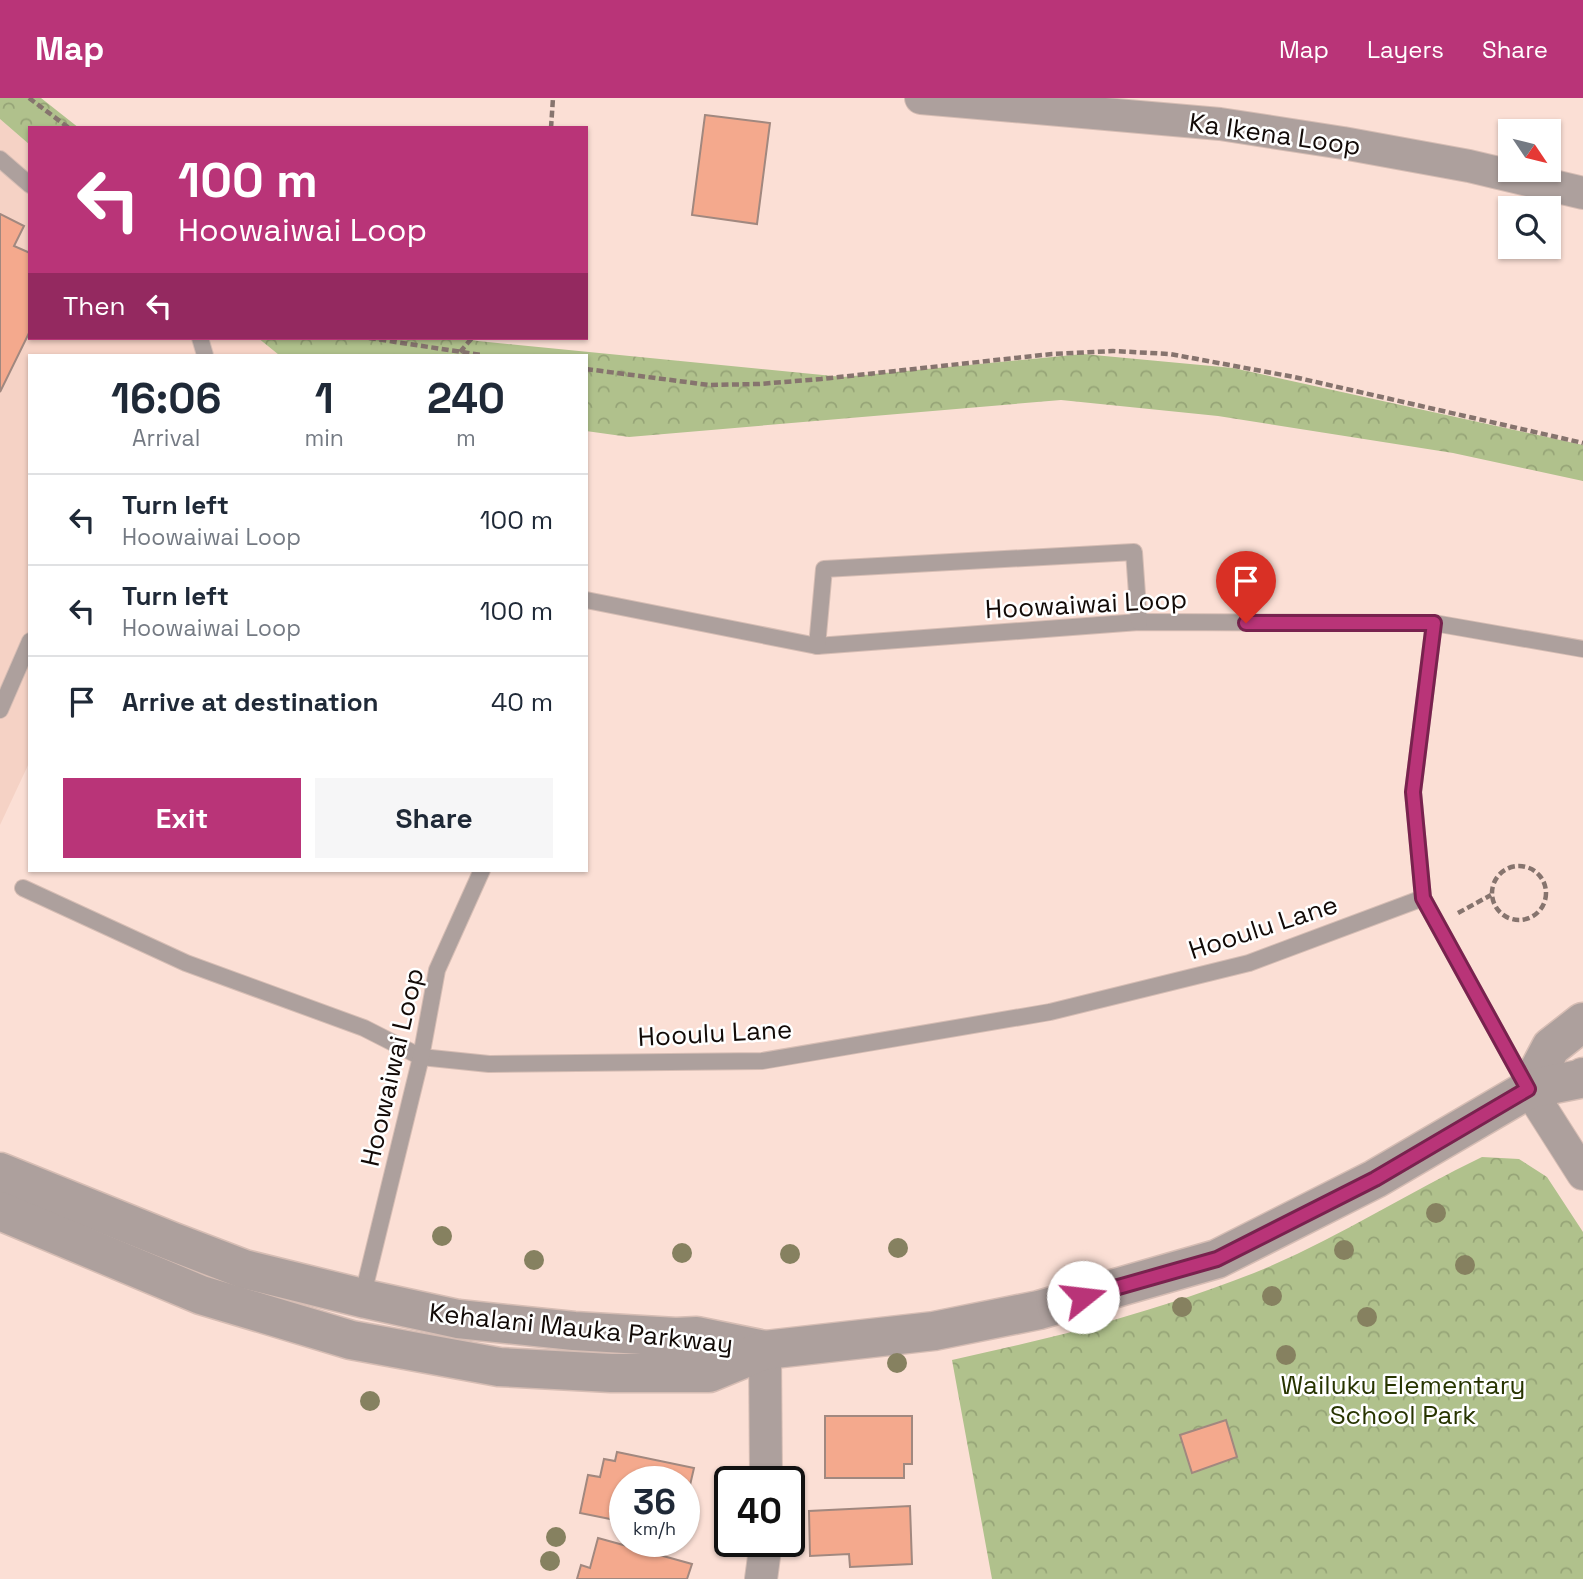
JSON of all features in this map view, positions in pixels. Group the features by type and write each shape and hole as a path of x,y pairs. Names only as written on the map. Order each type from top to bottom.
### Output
{"street":[{"name":"Ka Ikena Loop","path":"921,98 1220,124 1457,163 1583,194"},
{"path":"1583,1022 1551,1047 1528,1089 1583,1174"},
{"name":"Kehalani Mauka Parkway","path":"0,1211 201,1295 351,1340 499,1367 611,1373 709,1373 765,1350 947,1328 1039,1310 1217,1259 1375,1179 1528,1089 1583,1077"},
{"name":"Kehalani Mauka Parkway","path":"0,1172 244,1269 366,1299 458,1320 573,1331 696,1336 765,1350"},
{"path":"765,1350 766,1466"},
{"path":"761,1579 764,1557"}],"lane":[{"path":"0,159 28,182"},
{"path":"817,646 824,569 1134,552 1139,622"},
{"name":"Hoowaiwai Loop","path":"588,600 817,646 1139,622 1434,623 1583,649"},
{"path":"1434,623 1413,792 1423,898 1528,1089"},
{"path":"0,710 28,646"},
{"name":"Hoowaiwai Loop","path":"366,1282 421,1057 437,970 481,872"},
{"name":"Hooulu Lane","path":"23,888 186,963 364,1028 421,1057 489,1064 762,1061 1050,1012 1249,963 1423,898"}],"path":[{"path":"29,98 66,126"},
{"path":"551,126 553,98"},
{"path":"382,340 475,354"},
{"path":"460,352 470,340"},
{"path":"588,369 709,385 747,385 1052,354 1113,351 1170,354 1294,377 1583,443"},
{"path":"1510,866 1528,866 1536,871 1546,886 1546,896 1538,912 1531,918 1522,920 1505,917 1498,911 1491,895 1496,877 1510,866"},
{"path":"1437,925 1491,895"}],"shaded area":[{"path":"0,119 28,143 28,340 260,340 278,354 28,354 28,765 0,825"}],"green space":[{"path":"0,98 41,98 76,126 28,126 28,143 0,119"},
{"path":"260,340 472,340 843,377 1083,354 1233,368 1583,445 1583,481 1453,453 1218,416 1061,400 629,437 588,431 588,354 278,354"},
{"name":"Wailuku Elementary School Park","path":"1482,1157 1519,1159 1547,1177 1583,1232 1583,1579 992,1579 952,1360 1104,1323 1254,1273 1312,1247"}],"building":[{"path":"705,115 770,123 757,224 692,215"},
{"path":"0,214 24,226 14,246 28,252 28,335 0,392"},
{"path":"825,1416 912,1416 912,1464 904,1464 904,1478 825,1478"},
{"path":"1226,1420 1237,1457 1192,1473 1180,1435"},
{"path":"617,1452 684,1466 609,1466 609,1519 580,1513 588,1475 600,1477 604,1459 615,1461"},
{"path":"910,1506 912,1564 850,1567 849,1554 810,1556 809,1511"},
{"path":"598,1538 609,1541 609,1557 667,1557 692,1564 687,1579 577,1579 581,1565 590,1568"}],"route":[{"path":"1083,1297 1217,1259 1375,1179 1528,1089 1423,898 1413,792 1434,623 1246,623"}]}
